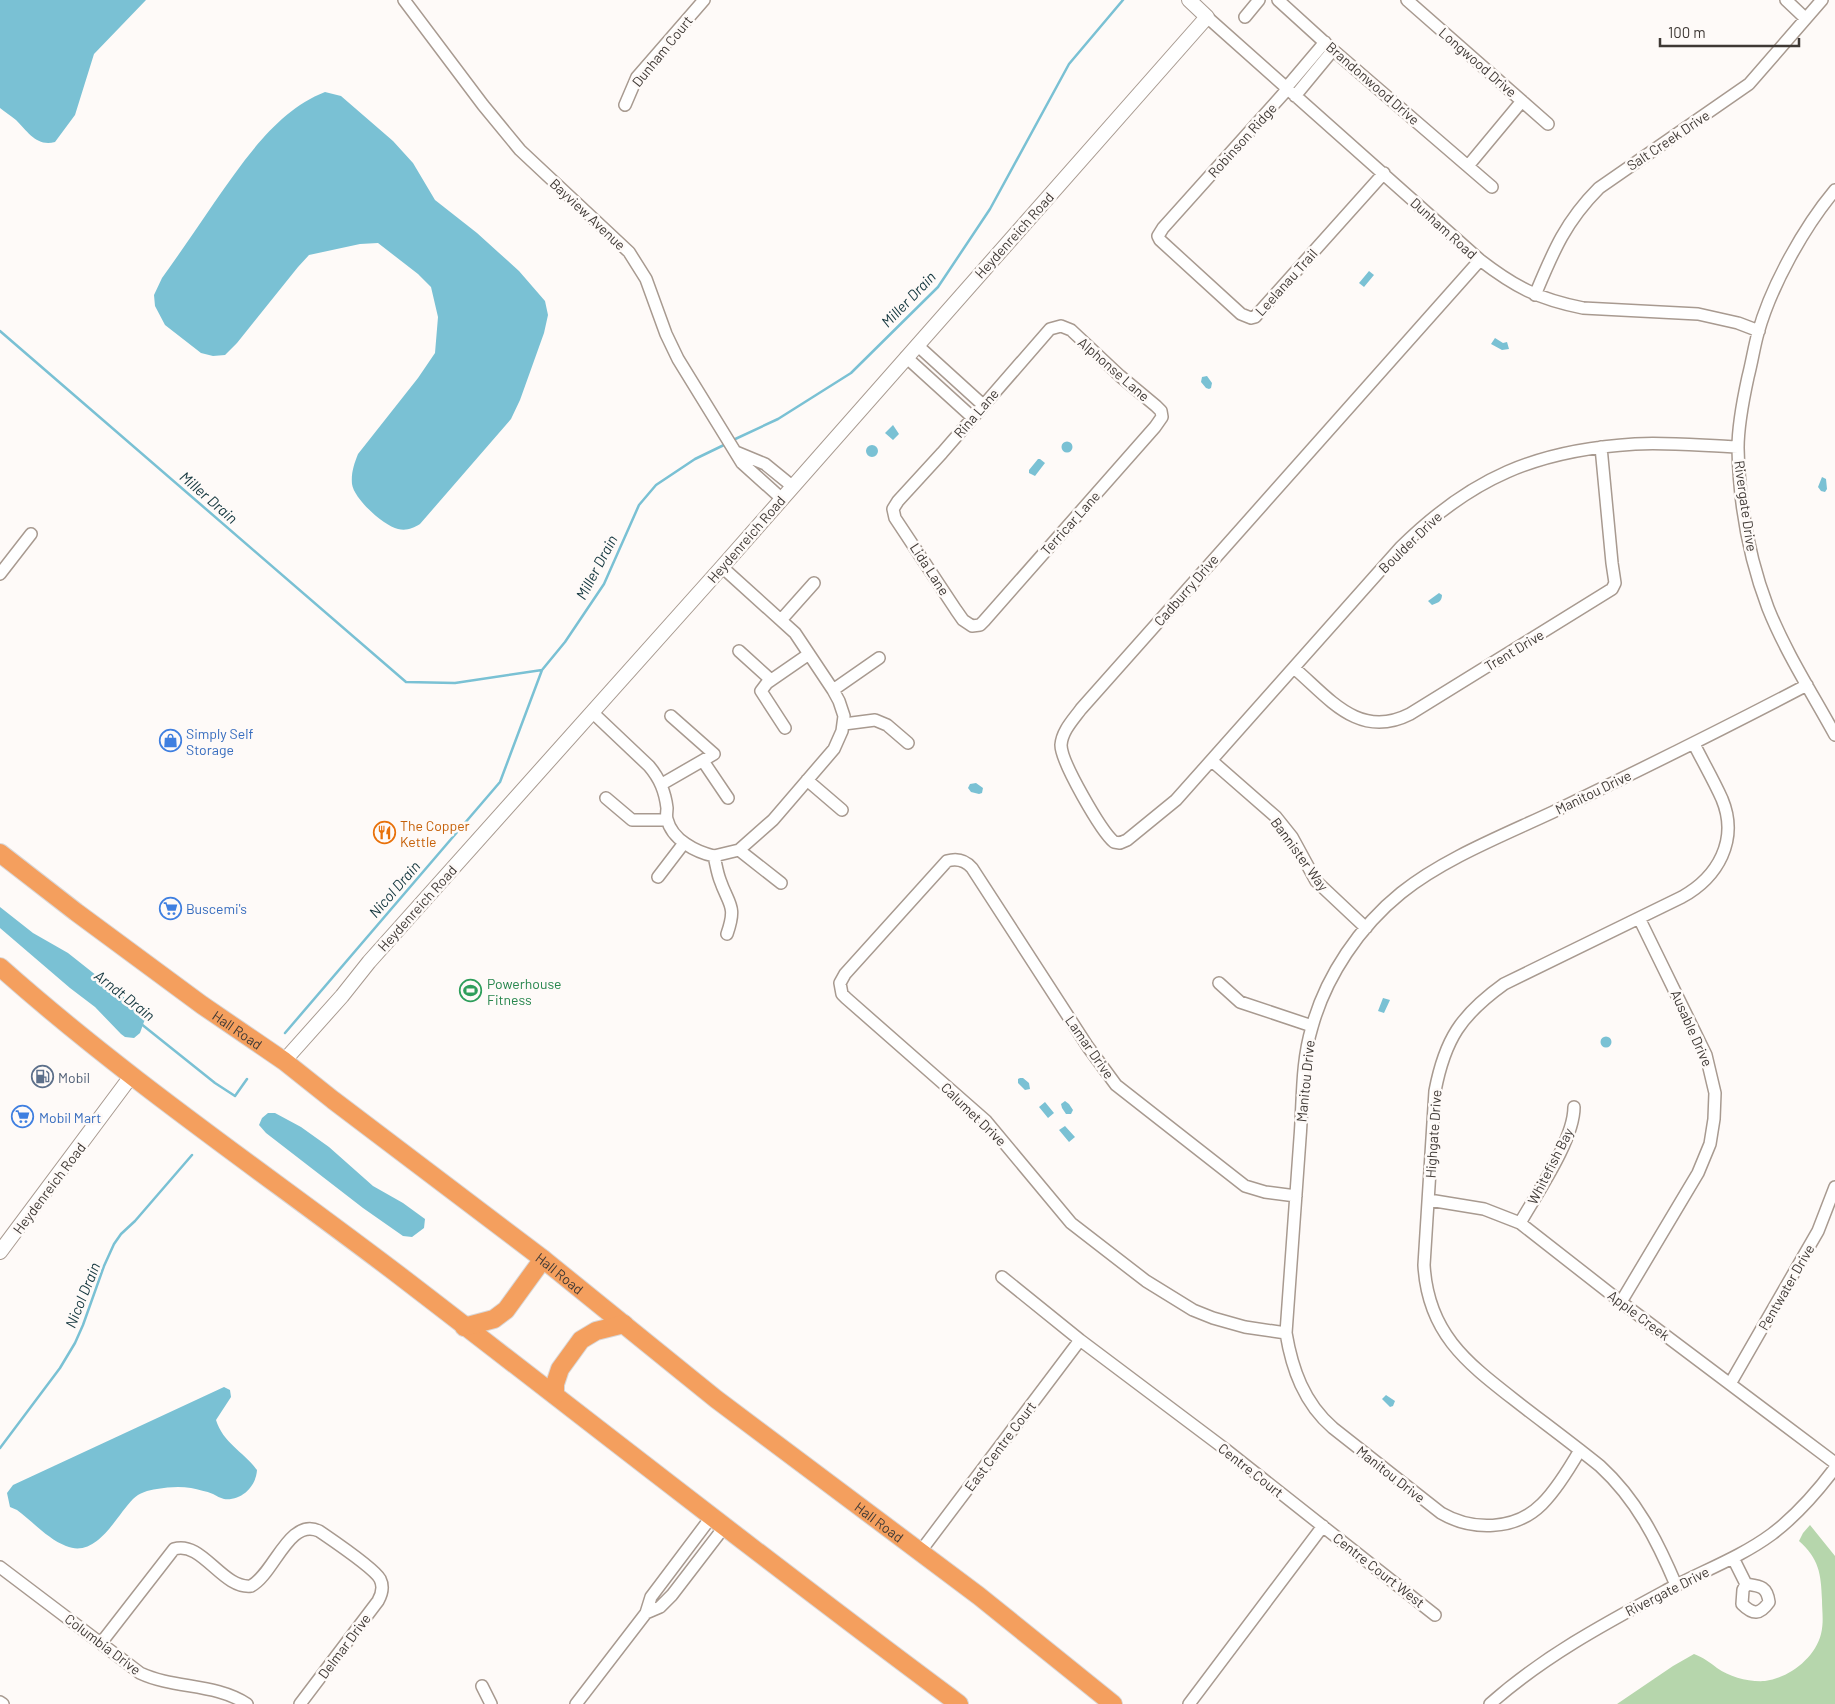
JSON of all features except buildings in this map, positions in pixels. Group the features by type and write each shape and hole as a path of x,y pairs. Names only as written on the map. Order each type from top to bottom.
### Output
{"highway":[{"name":"Hall Road","path":"0,853 83,918 202,1005 284,1061 543,1259 716,1399 979,1596 1092,1696 1113,1704"},
{"path":"0,967 86,1041 404,1279 464,1327 958,1704"},
{"path":"464,1327 494,1319 506,1310 543,1259"},
{"path":"555,1395 555,1384 560,1369 581,1340 596,1331 624,1324"}],"street":[{"name":"Bayview Avenue","path":"404,0 516,145 628,252 646,279 671,346 725,435 746,468 781,498"},
{"name":"Dunham Court","path":"625,105 638,77 704,0"},
{"name":"Dunham Road","path":"1189,0 1480,260 1504,278 1535,295 1583,308 1698,314 1738,323 1758,331"},
{"path":"1245,17 1259,0"},
{"name":"Brandonwood Drive","path":"1278,0 1492,187"},
{"name":"Longwood Drive","path":"1408,0 1548,124"},
{"path":"1786,0 1806,18"},
{"name":"Salt Creek Drive","path":"1535,295 1567,224 1588,198 1599,188 1748,84 1822,0"},
{"name":"Heydenreich Road","path":"284,1061 342,996 369,962 1207,17"},
{"path":"1295,96 1329,46"},
{"name":"Robinson Ridge","path":"1158,236 1167,223 1284,93 1286,88 1329,46"},
{"path":"1468,166 1522,101"},
{"name":"Leelanau Trail","path":"1158,236 1164,245 1242,314 1251,318 1255,317 1384,173"},
{"name":"Rivergate Drive","path":"1834,192 1796,247 1777,284 1758,331 1743,403 1738,447 1743,504 1755,563 1768,606 1779,634 1835,735"},
{"name":"Cadburry Drive","path":"1212,761 1176,800 1127,840 1120,843 1108,838 1103,830 1066,766 1061,746 1067,728 1081,709 1480,260"},
{"name":"Rina Lane","path":"895,505 1050,329 1061,326"},
{"name":"Alphonse Lane","path":"1061,326 1071,330 1120,376 1156,406 1161,411 1162,417"},
{"path":"917,345 983,405"},
{"path":"906,357 972,417"},
{"name":"Terricar Lane","path":"975,626 984,621 1162,417"},
{"name":"Boulder Drive","path":"1212,761 1401,547 1450,504 1482,484 1515,469 1566,452 1637,444 1738,447"},
{"name":"Trent Drive","path":"1294,668 1330,700 1354,717 1368,722 1392,721 1410,714 1612,588 1615,582 1601,447"},
{"path":"736,452 764,464 792,486"},
{"name":"Lida Lane","path":"895,505 893,509 895,518 963,620 975,626"},
{"path":"0,574 31,534"},
{"path":"592,712 649,766 662,784 667,820 672,830 684,843 705,854 714,856 739,850 762,831 834,750 844,724 843,709 794,633 722,566"},
{"path":"781,620 814,582"},
{"path":"739,651 771,680"},
{"path":"785,728 762,691 771,680 809,654"},
{"path":"832,690 879,658"},
{"name":"Manitou Drive","path":"1580,1450 1541,1505 1518,1520 1505,1524 1484,1526 1467,1524 1452,1519 1418,1494 1322,1418 1311,1404 1291,1360 1286,1332 1303,1081 1312,1026 1331,981 1366,928 1401,893 1420,879 1445,865 1694,744 1807,685"},
{"path":"662,784 714,754 671,716"},
{"path":"844,724 875,720 886,725 908,744"},
{"name":"Highgate Drive","path":"1676,1585 1654,1537 1616,1480 1478,1372 1458,1352 1444,1332 1432,1305 1425,1275 1434,1099 1440,1066 1455,1031 1479,1003 1504,984 1693,890 1708,878 1723,854 1728,829 1723,801 1694,744"},
{"path":"703,761 728,798"},
{"name":"Bannister Way","path":"1212,761 1276,817 1292,837 1316,881 1366,928"},
{"path":"807,780 842,810"},
{"path":"606,798 632,820 667,820"},
{"path":"658,877 684,843"},
{"path":"739,850 780,883"},
{"path":"714,856 720,880 729,897 733,911 727,934"},
{"name":"Lamar Drive","path":"957,859 972,868 1088,1047 1116,1085 1245,1186 1265,1192 1296,1196"},
{"name":"Calumet Drive","path":"957,859 947,861 845,974 840,983 842,994 994,1129 1071,1223 1146,1281 1178,1302 1213,1318 1246,1327 1286,1332"},
{"name":"Ausable Drive","path":"1622,1302 1698,1173 1710,1144 1714,1119 1715,1093 1706,1055 1639,918"},
{"path":"1219,983 1240,1002 1312,1026"},
{"name":"Heydenreich Road","path":"0,1252 132,1075"},
{"name":"Whitefish Bay","path":"1520,1223 1567,1140 1574,1118 1574,1107"},
{"name":"Pentwater Drive","path":"1730,1384 1818,1231 1835,1187"},
{"name":"Apple Creek","path":"1429,1200 1484,1210 1520,1223 1835,1463"},
{"name":"Centre Court","path":"1002,1277 1080,1340 1225,1449 1323,1526"},
{"name":"East Centre Court","path":"920,1552 1080,1340"},
{"name":"Rivergate Drive","path":"1490,1704 1555,1653 1676,1585 1733,1558 1759,1543 1787,1521 1820,1488 1835,1468"},
{"path":"576,1704 646,1613 651,1598 666,1576 718,1521"},
{"path":"646,1613 660,1607 679,1586 718,1521"},
{"path":"1189,1704 1323,1526"},
{"name":"Centre Court West","path":"1323,1526 1435,1615"},
{"name":"Delmar Drive","path":"100,1643 174,1549 180,1547 192,1550 239,1585 251,1586 261,1579 298,1532 314,1528 320,1530 376,1574 382,1585 382,1595 300,1704"},
{"path":"1733,1558 1746,1584"},
{"name":"Columbia Drive","path":"0,1567 133,1668 149,1678 217,1691 247,1704"},
{"path":"666,1576 679,1586"},
{"path":"482,1686 491,1704"}],"green space":[{"path":"1810,1525 1835,1556 1835,1704 1617,1704 1694,1654 1728,1674 1752,1681 1765,1681 1783,1676 1807,1659 1818,1643 1823,1617 1822,1590 1818,1567 1811,1554 1799,1541"}],"water":[{"path":"0,0 146,0 94,54 75,115 55,142 43,142 33,137 16,120 0,108"},
{"path":"325,92 341,96 393,141 413,163 435,200 477,233 519,271 545,301 548,315 544,333 520,400 511,419 420,524 407,529 401,530 392,527 370,511 354,490 352,476 358,454 418,378 435,353 438,317 431,287 418,274 378,243 360,244 309,255 225,355 213,356 201,353 165,325 155,306 154,295 162,278 249,155 262,139 291,112"},
{"path":"1369,271 1374,275 1364,287 1359,283"},
{"path":"1495,338 1503,343 1507,342 1509,349 1502,350 1491,344"},
{"path":"1207,376 1212,383 1209,389 1201,382 1202,377"},
{"path":"893,425 899,434 893,440 885,433"},
{"path":"1067,441 1073,447 1067,453 1061,447"},
{"path":"872,445 878,451 872,457 866,451"},
{"path":"1038,459 1045,463 1035,476 1029,473 1029,470"},
{"path":"1822,477 1826,479 1827,489 1825,492 1821,491 1818,487"},
{"path":"1439,593 1442,595 1441,599 1432,605 1428,601"},
{"path":"976,783 983,788 982,793 971,792 968,788 970,784"},
{"path":"0,907 33,933 68,953 140,1010 145,1019 140,1033 134,1038 125,1037 121,1034 95,1007 0,928"},
{"path":"1383,998 1390,1000 1384,1013 1378,1011"},
{"path":"1606,1036 1612,1042 1606,1048 1600,1042"},
{"path":"1020,1078 1029,1083 1030,1089 1025,1090 1018,1083"},
{"path":"1065,1101 1073,1110 1071,1114 1066,1114 1062,1108 1061,1104"},
{"path":"1045,1102 1054,1113 1048,1118 1039,1107"},
{"path":"268,1113 275,1113 301,1127 329,1147 373,1186 403,1203 425,1219 424,1228 412,1237 403,1236 363,1208 266,1133 259,1125 262,1118"},
{"path":"1065,1126 1075,1137 1069,1142 1059,1130"},
{"path":"224,1387 230,1390 231,1397 216,1420 219,1428 257,1470 251,1487 242,1495 236,1498 224,1499 208,1492 183,1487 147,1491 133,1499 105,1534 87,1547 77,1548 59,1543 17,1510 10,1507 7,1493 13,1485"},
{"path":"1386,1395 1395,1401 1393,1406 1390,1407 1382,1399"}],"waterway":[{"name":"Miller Drain","path":"731,441 778,419 851,373 938,287 990,209 1069,64 1123,0"},
{"name":"Miller Drain","path":"0,331 406,682 455,683 542,670"},
{"name":"Nicol Drain","path":"285,1033 500,782 542,670 565,642 604,584 639,505 656,485 695,459 726,444"},
{"name":"Arndt Drain","path":"140,1023 215,1083 235,1096 247,1079"},
{"name":"Nicol Drain","path":"0,1448 60,1368 75,1343 114,1244 192,1155"}],"place":[{"name":"Simply Self Storage","path":"170,741"},
{"name":"The Copper Kettle","path":"384,833"},
{"name":"Buscemi's","path":"170,908"},
{"name":"Powerhouse Fitness","path":"471,991"},
{"name":"Mobil","path":"42,1077"},
{"name":"Mobil Mart","path":"23,1117"}]}
